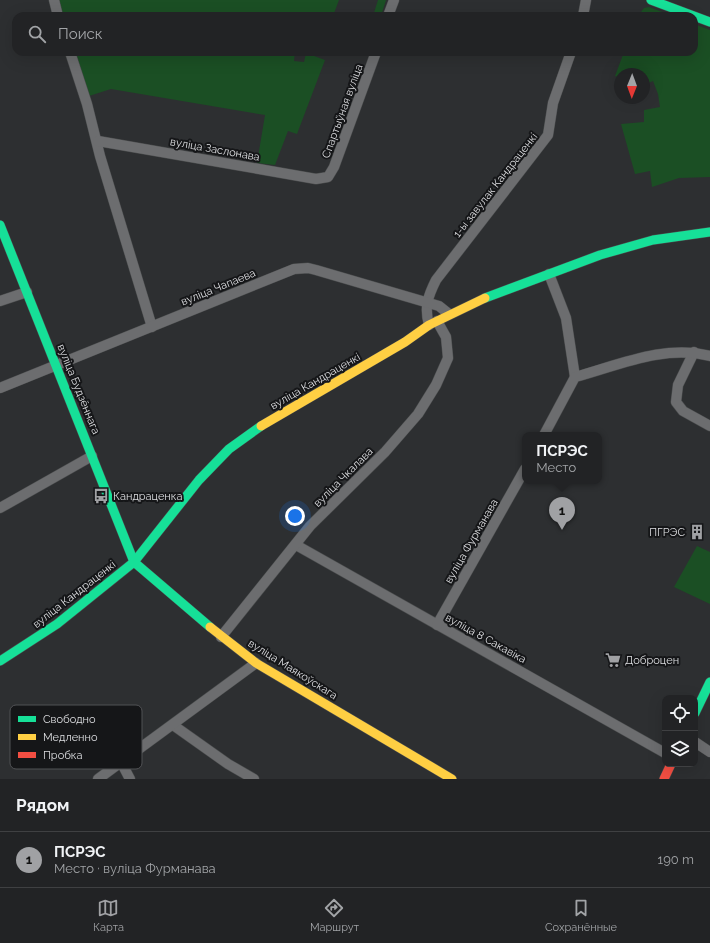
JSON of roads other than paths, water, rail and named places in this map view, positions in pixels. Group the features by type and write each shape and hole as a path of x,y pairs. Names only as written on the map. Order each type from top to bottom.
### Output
{"street":[{"path":"54,0 57,12"},
{"path":"390,12 394,0"},
{"path":"584,12 586,0"},
{"path":"651,0 683,12"},
{"path":"698,18 710,22"},
{"path":"71,56 98,141 100,156 152,327"},
{"name":"Спартыўная вуліца","path":"328,177 334,167 375,56"},
{"name":"1-ы завулак Кандраценкі","path":"426,302 436,280 536,154 548,135 553,103 570,56"},
{"name":"вуліца Заслонава","path":"98,141 316,179 328,177"},
{"name":"вуліца Будзённага","path":"0,225 134,562"},
{"name":"вуліца Кандраценкі","path":"0,662 57,624 134,562 199,480 229,448 258,428 405,342 433,323 480,300 600,255 652,240 710,232"},
{"name":"вуліца Чапаева","path":"0,388 294,270 308,268 439,306 449,314"},
{"path":"546,432 575,377 566,318 549,274"},
{"path":"0,301 27,292"},
{"path":"426,302 426,314 433,323"},
{"name":"вуліца Чкалава","path":"221,637 310,526 358,480 418,414 436,385 448,358 446,337 433,323"},
{"path":"575,377 663,352 694,352 710,355"},
{"path":"694,352 678,385 676,402 684,411 710,426"},
{"path":"0,508 92,456"},
{"name":"вуліца Фурманава","path":"437,625 522,474"},
{"name":"вуліца 8 Сакавіка","path":"296,545 662,751"},
{"name":"вуліца Маякоўскага","path":"134,562 221,637 256,663 452,779"},
{"path":"142,747 256,663"},
{"path":"698,707 710,682"},
{"path":"173,724 228,764 254,779"},
{"path":"698,744 710,752"},
{"path":"664,779 670,767"},
{"path":"98,779 112,769"},
{"path":"125,769 130,779"}],"place":[{"name":"Кандраценка","path":"101,496"},
{"name":"ПСРЭС","path":"562,530"},
{"name":"ПГРЭС","path":"697,532"},
{"name":"Доброцен","path":"613,660"}]}
